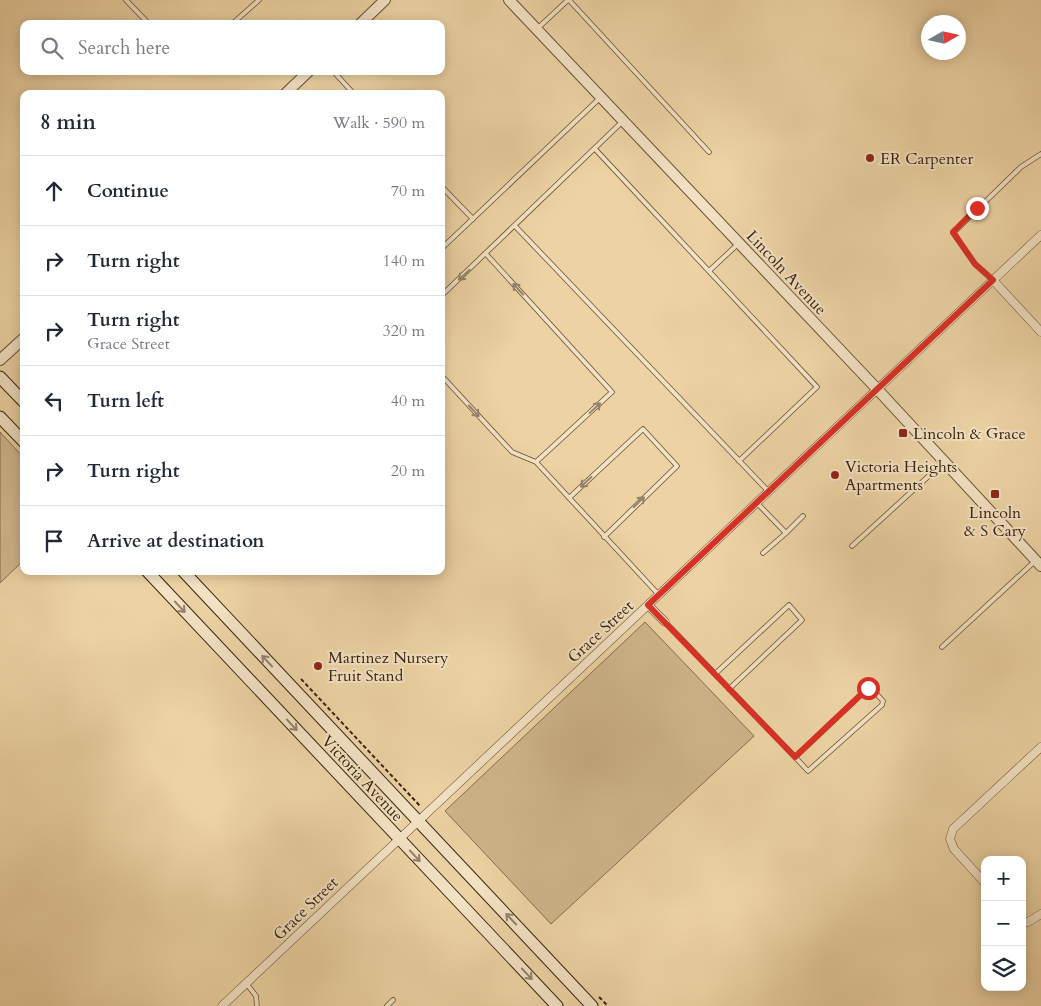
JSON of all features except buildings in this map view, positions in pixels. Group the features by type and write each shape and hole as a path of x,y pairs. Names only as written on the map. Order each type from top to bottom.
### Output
{"main road":[{"path":"0,377 20,398"},
{"path":"0,417 20,438"},
{"name":"Victoria Avenue","path":"151,575 556,1006"},
{"name":"Victoria Avenue","path":"187,575 592,1006"}],"street":[{"path":"364,20 385,0"},
{"name":"Lincoln Avenue","path":"509,0 878,390 1038,563"},
{"path":"289,90 305,75"},
{"name":"Grace Street","path":"222,1006 398,838 878,390 1041,235"},
{"path":"993,280 1041,332"},
{"path":"0,360 20,342"},
{"path":"648,605 666,622"},
{"path":"981,879 954,849 950,839 953,829 1041,747"},
{"path":"1026,921 1041,914"}],"lane":[{"path":"126,0 145,20"},
{"path":"236,20 259,0"},
{"path":"536,29 569,0 709,152"},
{"path":"337,75 350,90"},
{"path":"445,245 600,97"},
{"path":"445,292 623,121"},
{"path":"594,149 817,387 740,461"},
{"path":"993,280 975,264 953,232 1021,167 1041,154"},
{"path":"445,190 473,219"},
{"path":"515,226 769,492"},
{"path":"709,271 739,243"},
{"path":"486,254 612,392 536,462"},
{"path":"445,379 512,452 536,462 659,595"},
{"path":"569,498 643,429 676,466 604,537"},
{"path":"852,546 944,461"},
{"path":"757,503 786,533"},
{"path":"763,553 803,516"},
{"path":"942,647 1038,563"},
{"path":"716,674 789,606 802,620 729,689"},
{"path":"666,622 729,689 795,757 808,770 882,705 883,702 872,689 868,688 795,757"},
{"path":"246,983 256,996 257,1006"},
{"path":"387,1006 393,1000"}],"path":[{"path":"301,679 423,808"}],"shaded area":[{"path":"0,432 20,454 20,564 0,583"},
{"path":"645,622 754,736 551,924 445,811"}],"place":[{"name":"ER Carpenter","path":"870,158"},
{"name":"Lincoln & Grace","path":"903,433"},
{"name":"Victoria Heights Apartments","path":"835,475"},
{"name":"Lincoln & S Cary","path":"995,494"},
{"name":"Martinez Nursery Fruit Stand","path":"318,666"}],"route":[{"path":"868,688 795,757 648,605 993,280 975,264 953,232 977,208"}]}
